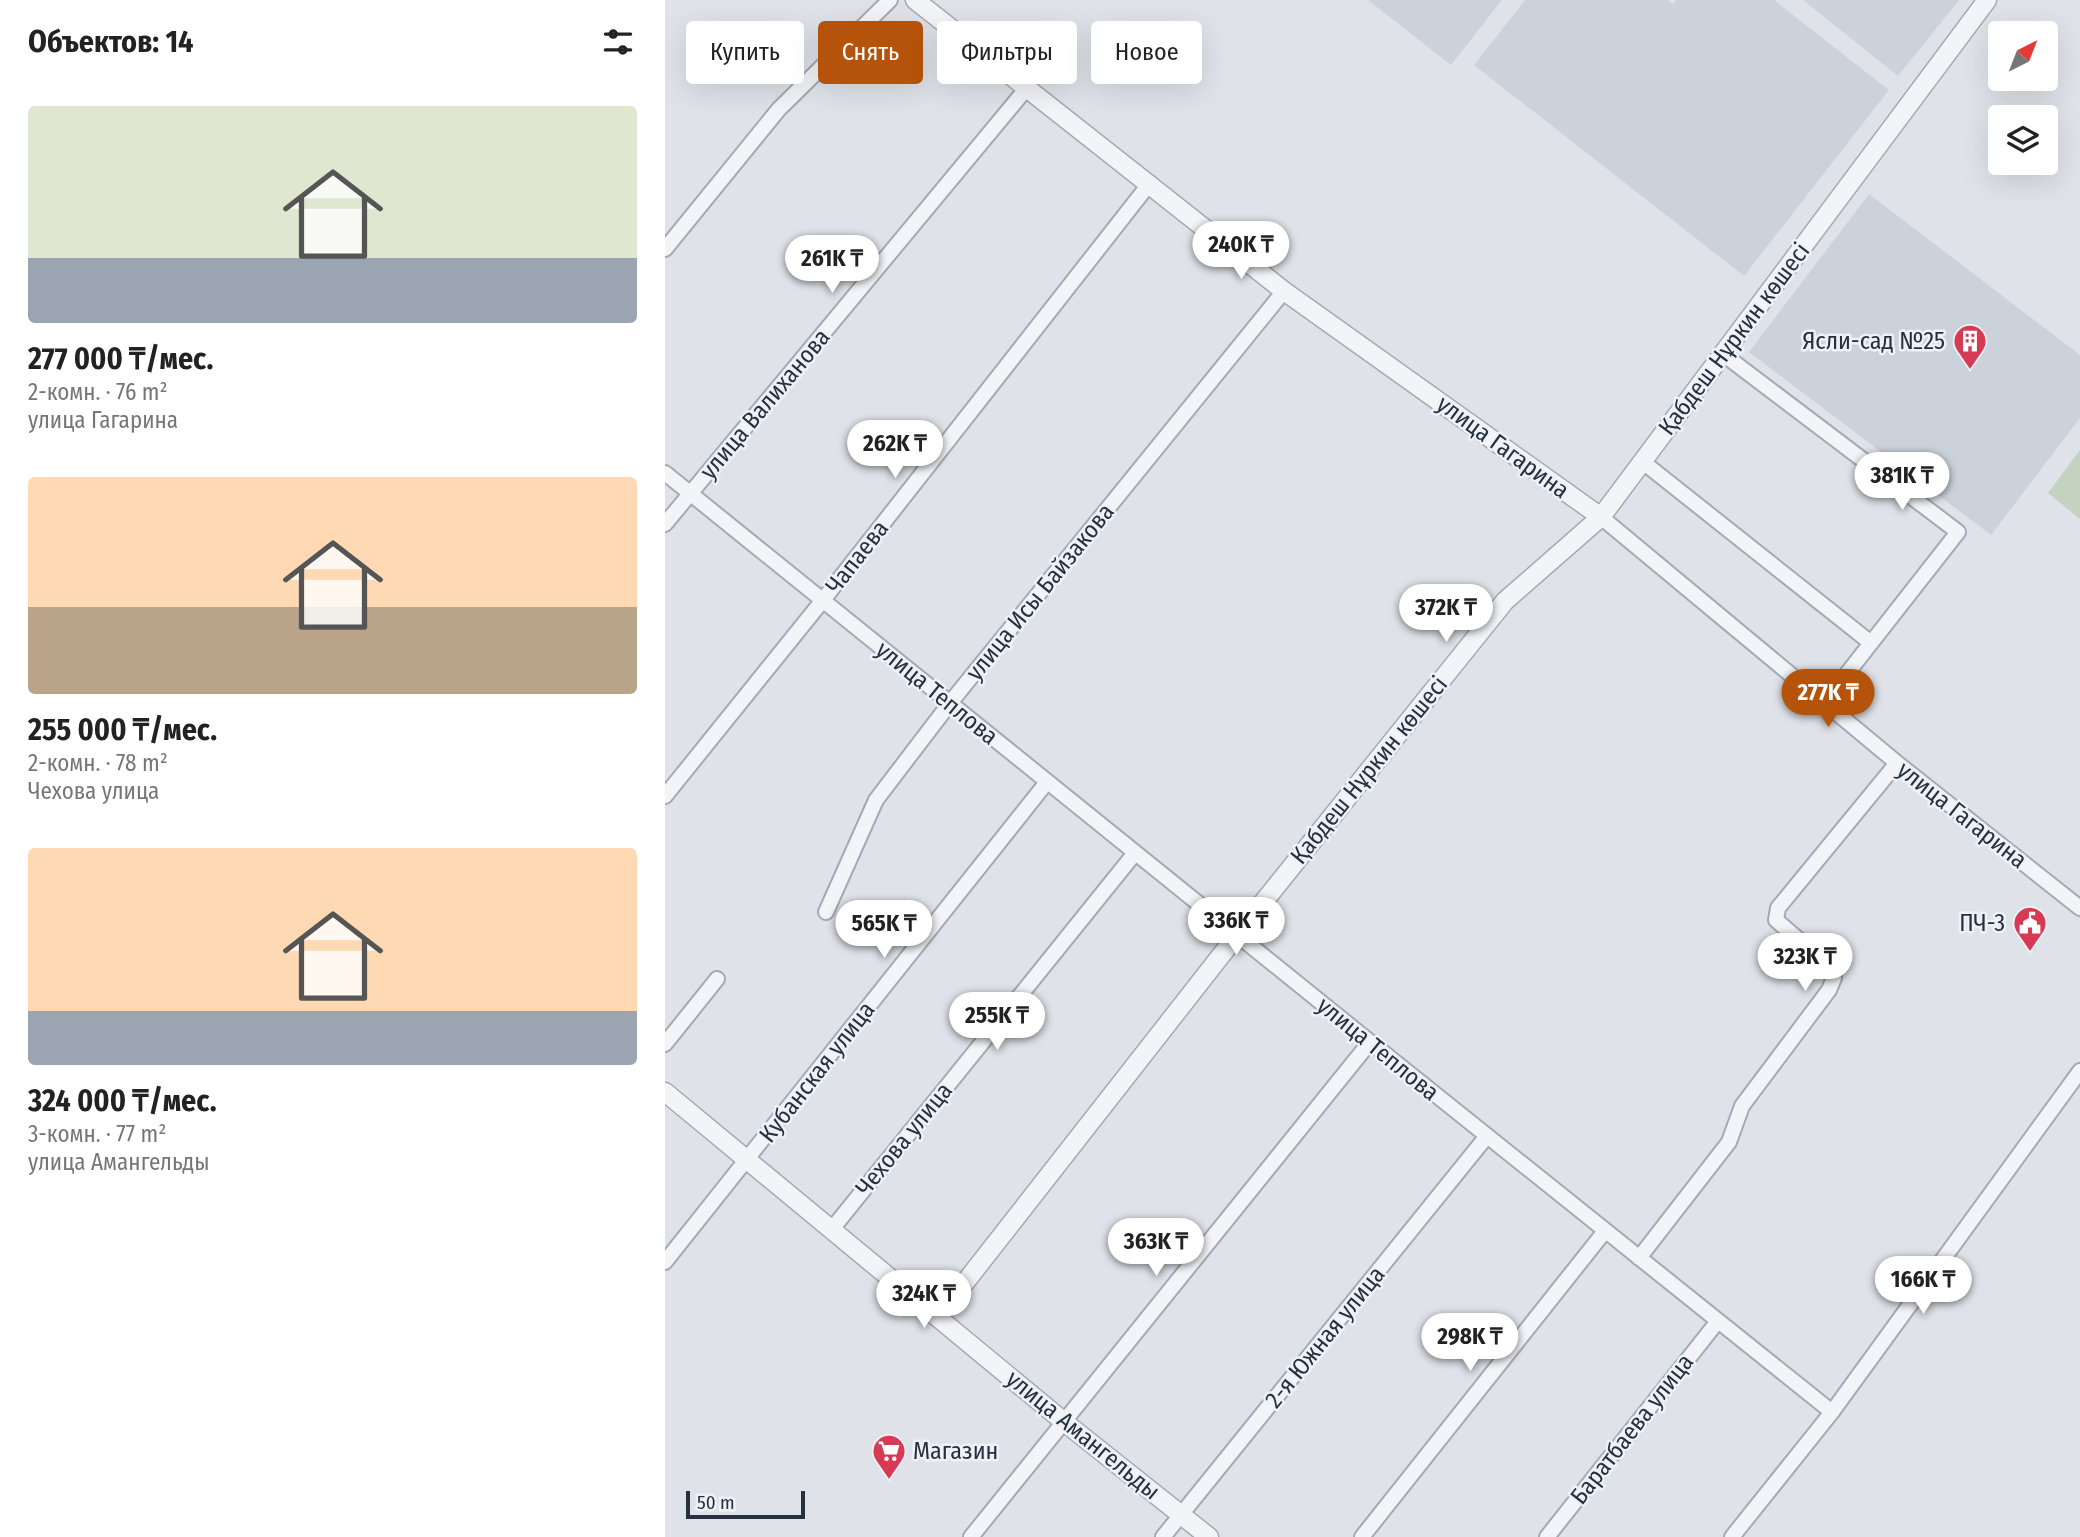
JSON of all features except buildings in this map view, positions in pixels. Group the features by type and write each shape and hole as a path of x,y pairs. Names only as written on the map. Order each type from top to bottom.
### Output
{"street":[{"path":"665,249 779,109 890,0"},
{"name":"улица Гагарина","path":"915,0 1284,291 1601,517 1897,763 2080,908"},
{"name":"Қабдеш Нұркин көшесі","path":"938,1317 1237,935 1505,601 1601,517 1987,0"},
{"name":"улица Валиханова","path":"665,524 1025,89"},
{"name":"Чапаева","path":"665,796 823,600 1150,183"},
{"name":"улица Исы Байзакова","path":"826,912 876,800 950,703 1284,291"},
{"path":"1723,354 1958,532 1824,703"},
{"path":"1643,462 1871,643"},
{"name":"улица Теплова","path":"665,473 1832,1412"},
{"path":"1639,1258 1729,1142 1742,1106 1829,990 1834,978 1830,967 1776,920 1778,908 1897,763"},
{"name":"Кубанская улица","path":"665,1262 1047,782"},
{"name":"Чехова улица","path":"832,1229 1135,853"},
{"path":"665,1044 717,979"},
{"path":"971,1537 1370,1042"},
{"path":"1732,1537 1832,1412 2080,1071"},
{"name":"улица Амангельды","path":"665,1092 1063,1421 1209,1537"},
{"name":"2-я Южная улица","path":"1163,1537 1487,1136"},
{"path":"1361,1537 1605,1231"},
{"name":"Баратбаева улица","path":"1547,1537 1718,1321"}],"shaded area":[{"path":"1368,0 1502,0 1451,65"},
{"path":"1525,0 1668,0 1673,4 1676,0 1774,0 1889,90 1744,276 1474,65"},
{"path":"1803,0 1959,0 1898,76"},
{"path":"1869,194 2080,355 2080,418 1991,535 1749,352"}],"green space":[{"path":"2080,450 2080,519 2048,493"}],"place":[{"name":"Ясли-сад №25","path":"1970,371"},
{"name":"ПЧ-3","path":"2030,953"},
{"name":"Магазин","path":"889,1481"}]}
